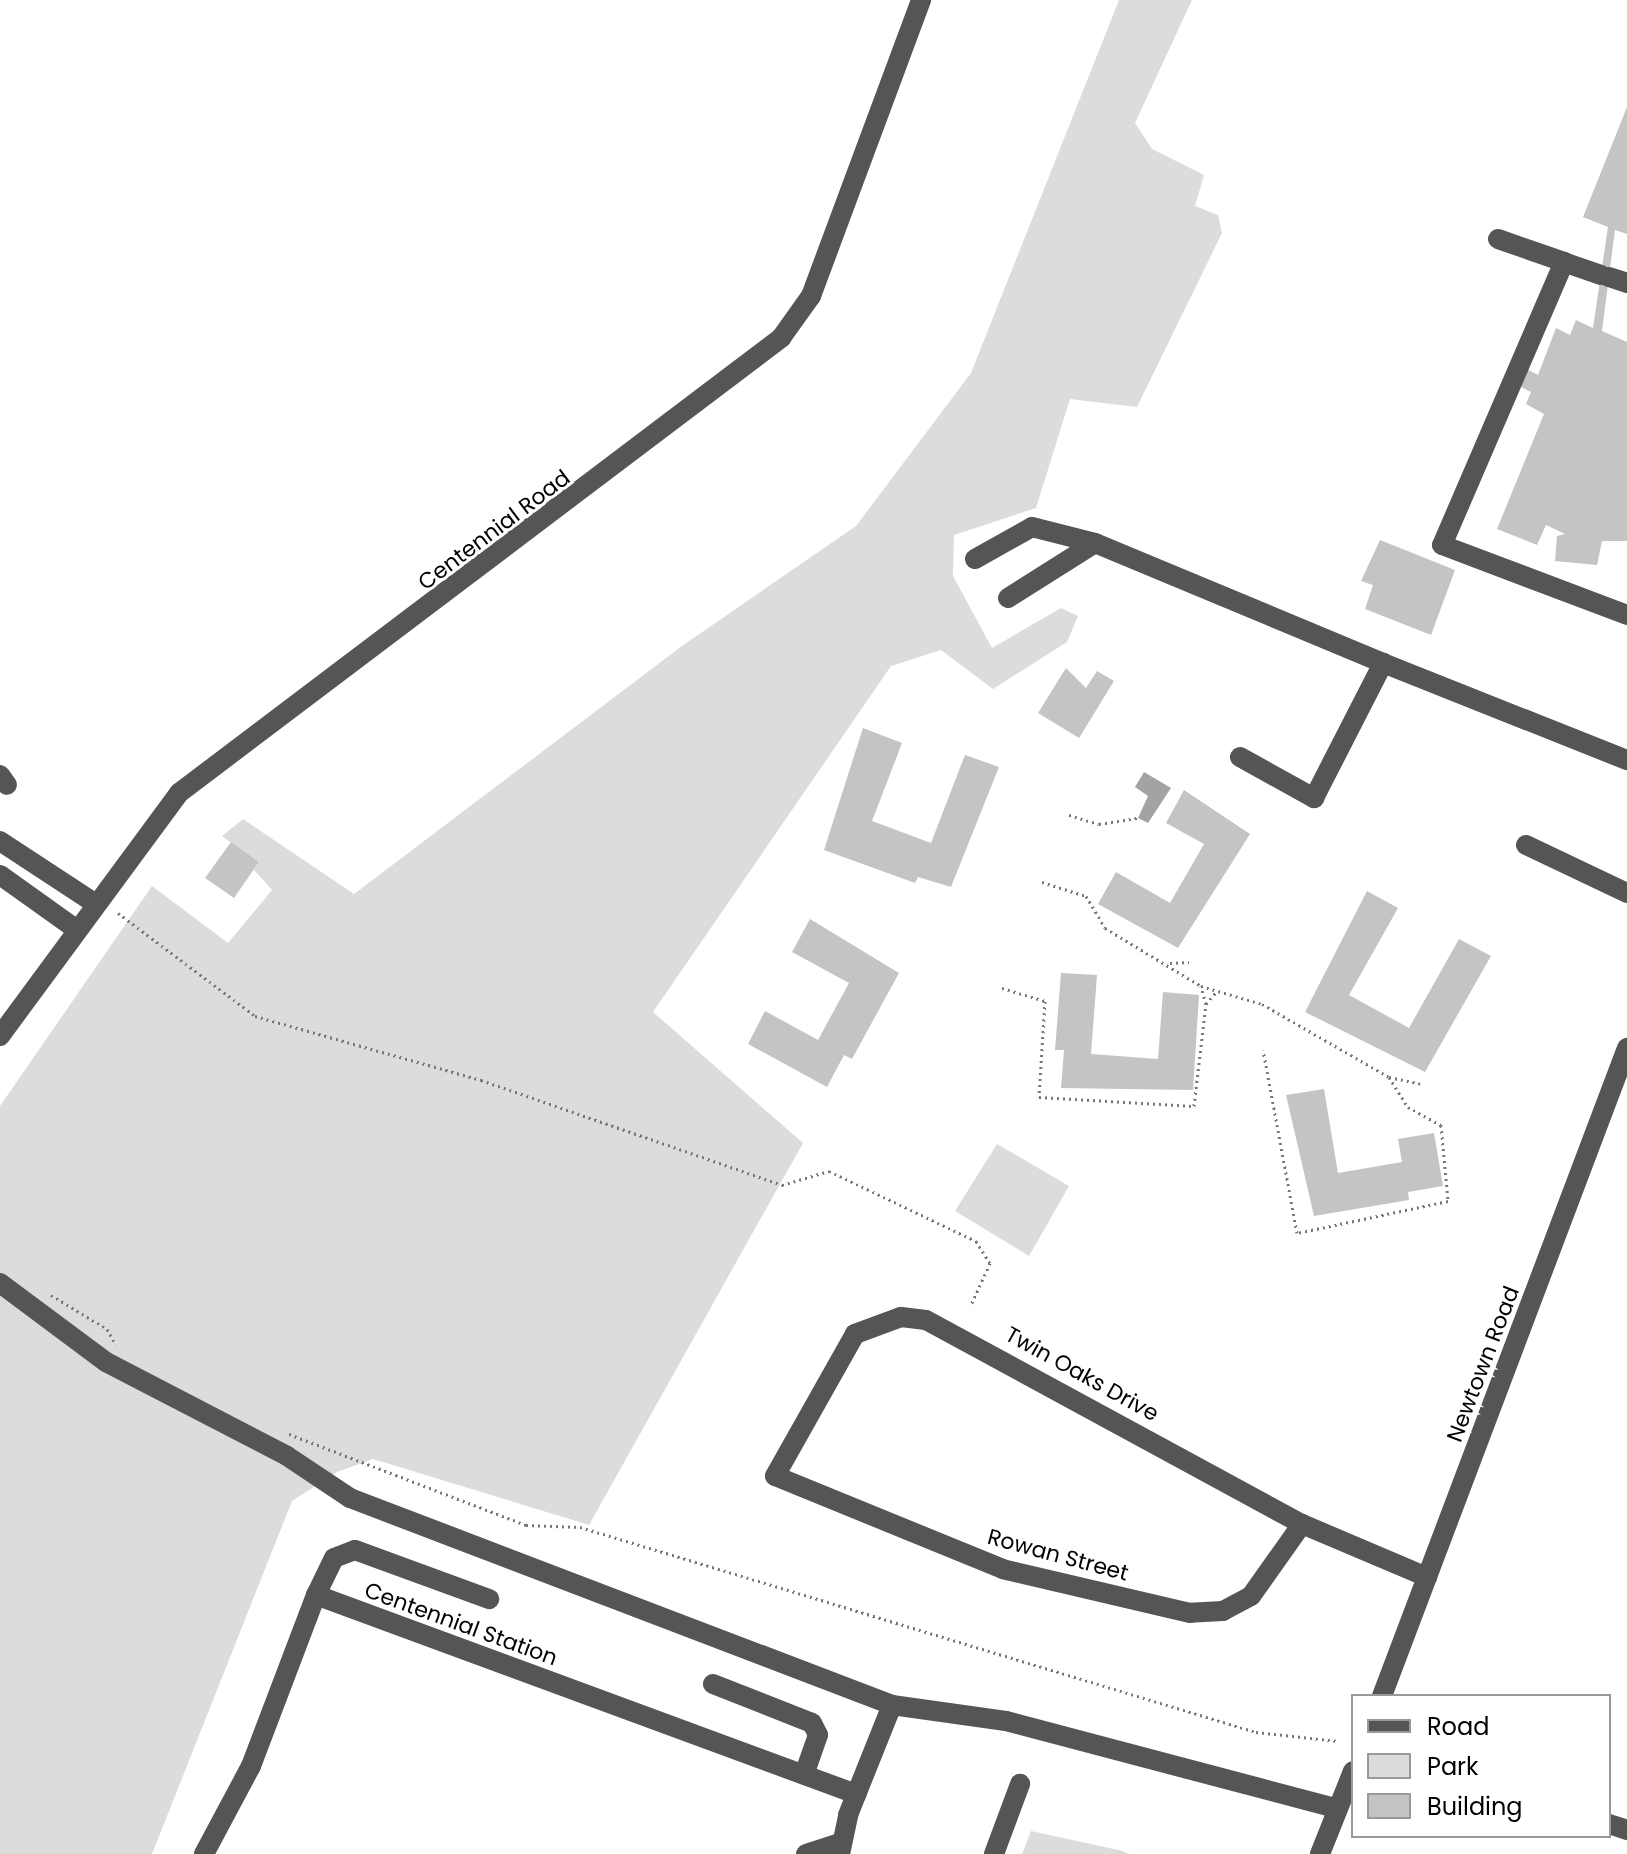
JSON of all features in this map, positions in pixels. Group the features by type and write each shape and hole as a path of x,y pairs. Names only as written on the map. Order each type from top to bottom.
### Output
{"street":[{"name":"Centennial Road","path":"0,1035 179,793 781,338 811,296 921,0"},
{"path":"1498,239 1612,278"},
{"path":"1564,262 1442,545 1627,615"},
{"path":"975,559 1032,527 1095,543 1627,760"},
{"path":"1008,598 1095,543"},
{"path":"1240,757 1314,798 1383,663"},
{"path":"0,841 96,904"},
{"path":"1526,845 1627,893"},
{"path":"0,875 77,930"},
{"name":"Newtown Road","path":"1383,1694 1627,1048"},
{"path":"0,1283 106,1362 287,1456 350,1498 892,1705 1036,1728 1338,1809"},
{"name":"Twin Oaks Drive","path":"775,1476 842,1348 855,1334 901,1317 958,1332 1302,1524 1427,1577"},
{"name":"Rowan Street","path":"775,1476 1003,1569 1190,1613 1223,1611 1251,1596 1302,1524"},
{"path":"204,1854 251,1766 316,1595 334,1558 355,1550 489,1599"},
{"name":"Centennial Station","path":"316,1595 856,1794"},
{"path":"713,1684 812,1723 818,1735 804,1775"},
{"path":"806,1854 841,1848 856,1794 892,1705"},
{"path":"1320,1854 1351,1776"},
{"path":"994,1854 1020,1784"}],"path":[{"path":"1069,815 1099,824 1138,818"},
{"path":"1042,882 1086,896 1105,928 1170,963 1201,986 1262,1004 1389,1077 1421,1084"},
{"path":"118,913 255,1016 481,1080 782,1185 829,1171 976,1241 990,1263 970,1307"},
{"path":"1170,963 1189,962"},
{"path":"1002,988 1045,1001 1039,1097 1194,1106 1206,1004 1201,986"},
{"path":"1206,1004 1217,991"},
{"path":"1263,1050 1297,1233 1448,1201 1441,1125 1408,1107 1389,1077"},
{"path":"43,1291 107,1329 118,1349"},
{"path":"278,1429 526,1525 580,1527 1256,1732 1338,1741"}],"green space":[{"path":"1119,0 1192,0 1135,123 1152,149 1204,175 1195,206 1218,215 1222,233 1137,407 1070,399 1036,508 954,535 953,576 992,648 1061,608 1078,616 1067,642 993,689 941,650 891,666 653,1012 803,1143 589,1525 373,1459 337,1472 292,1501 152,1854 0,1854 0,1106 152,886 228,943 272,890 254,870 259,862 222,836 243,819 354,894 682,646 856,526 971,373"},
{"path":"997,1144 1069,1186 1029,1256 955,1211"},
{"path":"1031,1831 1123,1851 1129,1854 1022,1854"}],"shaded area":[{"path":"1144,772 1171,788 1148,823 1138,818 1148,796 1135,787"}],"building":[{"path":"1627,107 1627,234 1615,230 1602,331 1627,342 1627,541 1602,541 1597,565 1555,561 1557,536 1565,534 1546,525 1537,545 1497,529 1544,414 1526,404 1531,392 1515,384 1523,367 1538,375 1556,328 1570,335 1576,320 1593,328 1608,227 1583,217"},
{"path":"1380,540 1455,570 1431,635 1365,609 1373,585 1361,581"},
{"path":"1066,668 1086,688 1097,671 1114,681 1079,738 1038,713"},
{"path":"863,728 902,743 872,821 931,843 965,755 999,767 951,887 918,877 915,883 824,850"},
{"path":"1184,790 1250,834 1178,948 1098,904 1116,872 1170,903 1204,844 1166,823"},
{"path":"231,842 259,862 234,898 205,878"},
{"path":"1367,891 1398,908 1349,995 1409,1028 1459,939 1491,956 1425,1072 1305,1012"},
{"path":"810,919 899,973 852,1059 844,1055 827,1087 748,1044 765,1011 818,1040 849,983 792,952"},
{"path":"1061,973 1097,975 1091,1054 1158,1059 1163,992 1199,995 1193,1090 1061,1088 1064,1050 1055,1050"},
{"path":"1324,1089 1338,1173 1402,1162 1398,1139 1434,1133 1443,1186 1408,1192 1409,1200 1314,1216 1286,1095"}]}
